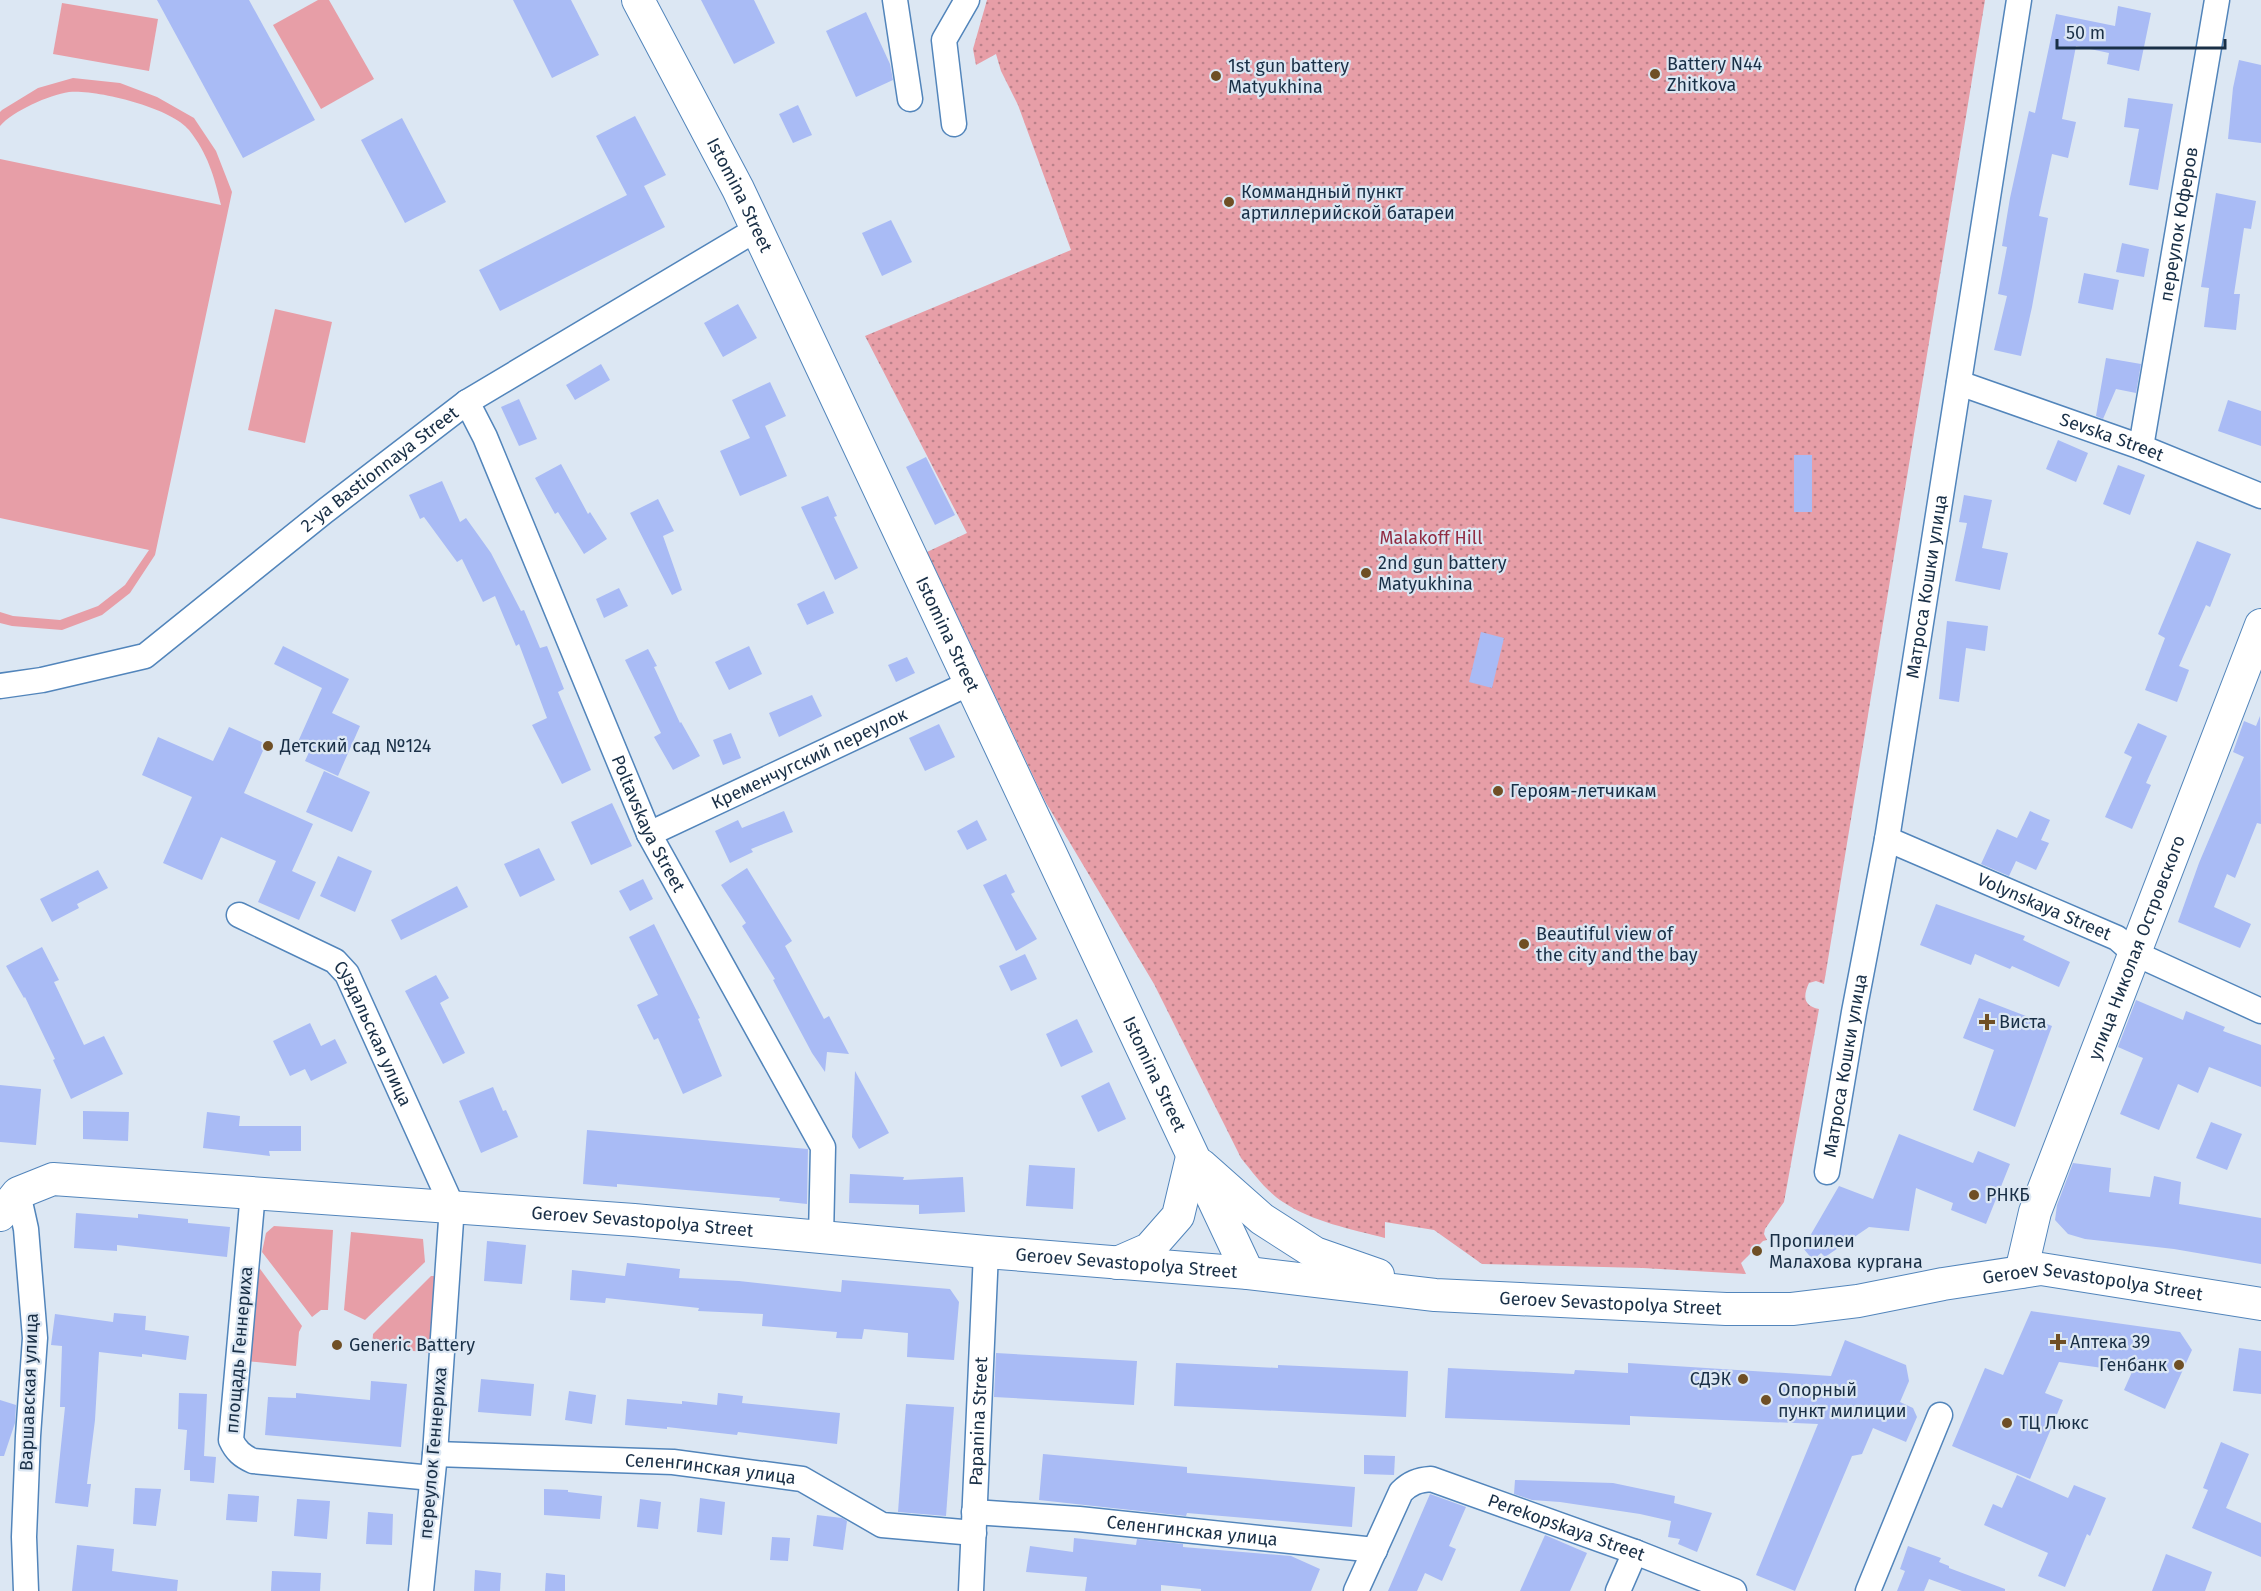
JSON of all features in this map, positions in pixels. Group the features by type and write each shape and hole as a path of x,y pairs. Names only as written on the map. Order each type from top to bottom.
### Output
{"main road":[{"name":"Istomina Street","path":"639,0 757,229 1191,1157 1248,1273"},
{"name":"улица Николая Островского","path":"2021,1272 2036,1212 2261,625"},
{"path":"1117,1263 1149,1249 1178,1215 1191,1157 1262,1218 1315,1253 1435,1294"},
{"name":"Geroev Sevastopolya Street","path":"9,1204 53,1179 452,1206 1248,1273 1435,1294 1714,1308 1792,1309 1858,1301 1943,1284 2042,1269 2261,1305"}],"street":[{"path":"895,0 910,99"},
{"path":"954,124 944,40 967,0"},
{"name":"Матроса Кошки улица","path":"1827,1172 1887,839 2019,0"},
{"name":"переулок Юферов","path":"2140,447 2217,0"},
{"name":"2-ya Bastionnaya Street","path":"0,686 42,680 145,656 325,511 466,402 757,229"},
{"name":"Sevska Street","path":"1959,383 2140,447 2261,496"},
{"name":"Poltavskaya Street","path":"466,402 485,437 649,834 823,1147 821,1237"},
{"name":"Кременчугский переулок","path":"649,834 970,683"},
{"name":"Volynskaya Street","path":"1887,839 2117,938 2134,953 2261,1011"},
{"name":"Суздальская улица","path":"239,915 339,963 347,974 452,1206"},
{"name":"площадь Геннериха","path":"253,1192 231,1440 235,1449 253,1461 432,1478"},
{"name":"Варшавская улица","path":"9,1204 26,1229 35,1338 24,1537 26,1591"},
{"name":"переулок Геннериха","path":"421,1591 435,1454 452,1206"},
{"name":"Papanina Street","path":"971,1591 986,1252"},
{"path":"1868,1591 1940,1415"},
{"name":"Селенгинская улица","path":"435,1454 673,1462 801,1479 882,1525 1079,1519 1375,1550"},
{"name":"Perekopskaya Street","path":"1375,1550 1401,1492 1420,1480 1431,1479 1442,1481 1635,1552 1734,1591"},
{"path":"1356,1591 1375,1550"},
{"path":"1618,1591 1635,1552"}],"green space":[{"path":"318,0 329,0 374,79 321,109 273,25"},
{"name":"Malakoff Hill","path":"987,0 1985,0 1824,984 1816,981 1809,983 1805,996 1807,1003 1819,1009 1784,1202 1765,1229 1764,1234 1767,1240 1763,1241 1741,1263 1746,1274 1643,1268 1482,1264 1434,1230 1385,1222 1385,1238 1307,1215 1271,1193 1241,1158 1154,984 1045,801 927,552 967,533 865,336 1071,250 1018,105 1001,71 996,54 976,65 973,49"},
{"path":"62,3 158,19 149,71 53,54"},
{"path":"73,78 120,83 157,97 194,118 216,151 232,192 155,555 130,593 102,615 62,630 0,623 0,612 13,616 60,620 98,606 125,585 149,550 0,518 0,159 221,205 210,166 196,139 180,122 151,108 114,97 69,92 32,104 0,126 2,110 38,88"},
{"path":"275,309 332,322 305,443 248,430"},
{"path":"274,1226 333,1230 328,1310 321,1310 312,1317 262,1252 266,1233"},
{"path":"351,1232 423,1239 425,1262 365,1320 344,1310"},
{"path":"255,1262 302,1326 299,1332 296,1366 246,1361"},
{"path":"431,1276 437,1276 434,1353 372,1347 373,1334"}],"building":[{"path":"157,0 249,0 315,120 243,158"},
{"path":"513,0 571,0 599,55 552,78"},
{"path":"701,0 754,0 775,43 734,64"},
{"path":"2118,6 2151,13 2139,71 2107,64 2109,53 2076,46 2062,119 2076,122 2068,158 2052,154 2039,216 2048,218 2021,356 1994,350 2007,296 1998,294 2007,247 2002,246 2010,198 2029,111 2035,113 2056,14 2115,26"},
{"path":"866,12 890,64 893,80 856,97 826,31"},
{"path":"2239,60 2261,65 2261,143 2228,139 2233,88"},
{"path":"2128,98 2173,104 2158,190 2129,185 2139,129 2124,127"},
{"path":"798,105 812,135 793,143 779,114"},
{"path":"635,116 666,175 644,186 665,227 500,311 479,270 627,195 596,136"},
{"path":"402,118 446,202 405,223 361,140"},
{"path":"2216,193 2256,201 2251,229 2244,228 2234,294 2240,294 2236,330 2204,327 2209,288 2201,287"},
{"path":"891,220 912,262 882,276 862,233"},
{"path":"2122,243 2149,249 2144,277 2116,272"},
{"path":"2084,273 2119,280 2113,310 2078,303"},
{"path":"738,304 757,338 723,357 704,323"},
{"path":"2106,358 2141,364 2136,393 2116,389 2103,419 2096,416"},
{"path":"601,364 610,380 575,400 566,385"},
{"path":"770,382 786,416 765,426 787,476 740,496 720,451 750,438 732,400"},
{"path":"519,399 537,439 519,446 501,407"},
{"path":"2228,400 2261,411 2261,446 2218,431"},
{"path":"2058,440 2088,453 2076,482 2046,469"},
{"path":"1794,455 1812,455 1812,512 1794,512"},
{"path":"926,457 955,515 935,525 906,467"},
{"path":"561,464 588,514 590,512 607,539 584,554 558,512 555,514 535,478"},
{"path":"2118,465 2145,475 2130,515 2103,504"},
{"path":"442,481 460,522 466,518 491,553 521,611 524,610 540,648 547,646 564,689 558,692 591,770 562,784 532,725 547,718 519,644 516,646 495,596 483,602 462,559 457,562 424,517 420,519 409,495"},
{"path":"1964,495 1992,500 1982,548 2008,553 2000,590 1955,581 1967,523 1959,522"},
{"path":"828,496 837,516 834,517 858,568 835,580 801,507"},
{"path":"658,499 674,531 663,536 682,590 672,595 630,513"},
{"path":"2197,541 2231,554 2210,607 2206,605 2179,666 2189,670 2177,702 2145,690 2165,638 2158,634"},
{"path":"619,588 628,606 604,618 596,599"},
{"path":"824,591 834,613 807,625 797,604"},
{"path":"1947,621 1988,626 1985,651 1966,648 1959,702 1939,699"},
{"path":"1481,632 1504,638 1492,688 1469,682"},
{"path":"283,646 349,679 332,713 360,726 338,776 305,761 310,750 297,744 322,688 274,664"},
{"path":"749,646 762,674 729,690 715,662"},
{"path":"648,649 680,723 700,756 673,770 654,737 661,733 625,660"},
{"path":"907,657 915,673 896,682 888,665"},
{"path":"812,695 822,716 779,737 769,713"},
{"path":"2260,716 2261,824 2257,823 2235,878 2227,874 2214,907 2251,924 2240,948 2178,922 2199,863 2244,757 2233,752 2244,721 2256,726"},
{"path":"2138,723 2167,736 2146,783 2151,785 2132,829 2105,817 2132,757 2124,753"},
{"path":"939,724 955,757 925,771 909,738"},
{"path":"229,727 266,744 244,793 313,824 292,871 316,882 299,920 258,902 276,861 221,837 202,880 163,863 192,797 142,775 158,737 213,761"},
{"path":"731,733 741,758 723,765 713,740"},
{"path":"324,771 370,792 352,832 306,812"},
{"path":"612,803 632,846 591,865 571,822"},
{"path":"784,811 793,832 751,849 753,852 730,863 715,831 738,820 742,828"},
{"path":"2030,811 2050,820 2041,840 2049,843 2036,870 2016,861 2009,876 1981,864 1997,829 2017,838"},
{"path":"977,820 987,840 967,850 957,831"},
{"path":"539,848 555,880 520,897 504,864"},
{"path":"338,856 372,871 355,912 320,896"},
{"path":"747,868 792,941 785,946 824,1019 829,1016 849,1054 827,1052 825,1072 812,1053 773,980 775,979 742,926 746,923 721,885"},
{"path":"98,870 108,888 77,904 79,908 52,922 40,899"},
{"path":"1006,874 1015,892 1011,894 1037,939 1016,951 983,885"},
{"path":"643,879 653,899 630,911 619,891"},
{"path":"457,886 468,907 401,940 391,920"},
{"path":"1936,904 2025,936 2023,940 2070,962 2059,987 2012,966 2010,969 1975,954 1971,965 1920,945"},
{"path":"654,924 700,1018 698,1019 722,1076 683,1094 658,1038 654,1040 637,1005 658,995 629,937"},
{"path":"42,947 59,980 54,982 84,1045 104,1036 123,1074 71,1099 53,1060 55,1059 25,997 6,966"},
{"path":"1025,954 1037,979 1011,991 999,966"},
{"path":"436,975 449,998 440,1003 465,1053 443,1064 405,991"},
{"path":"1979,998 2052,1026 2015,1127 1973,1110 1994,1050 1963,1038"},
{"path":"2136,1000 2183,1020 2186,1011 2225,1027 2223,1031 2261,1045 2261,1087 2209,1067 2198,1093 2178,1084 2159,1130 2120,1114 2143,1058 2118,1047"},
{"path":"1077,1019 1093,1052 1061,1067 1046,1034"},
{"path":"310,1023 321,1046 335,1039 347,1063 311,1081 305,1069 290,1076 273,1041"},
{"path":"855,1071 889,1133 859,1149 852,1137"},
{"path":"1109,1082 1126,1119 1098,1132 1081,1096"},
{"path":"0,1085 41,1089 36,1145 0,1142"},
{"path":"493,1087 518,1137 481,1153 459,1101"},
{"path":"83,1111 129,1112 128,1141 83,1139"},
{"path":"207,1112 240,1116 239,1126 301,1126 301,1151 269,1151 270,1156 203,1148"},
{"path":"2211,1122 2242,1134 2227,1170 2196,1158"},
{"path":"587,1130 808,1149 807,1204 779,1201 780,1198 617,1184 617,1187 583,1184"},
{"path":"1899,1134 1973,1163 1978,1151 2010,1164 1986,1224 1951,1210 1953,1203 1916,1188 1909,1231 1869,1227 1825,1257 1821,1253 1813,1260 1803,1248 1839,1186 1873,1199"},
{"path":"2073,1163 2111,1168 2109,1192 2150,1197 2154,1176 2181,1182 2179,1204 2261,1218 2261,1264 2174,1249 2085,1239 2068,1234 2055,1220 2057,1205"},
{"path":"1029,1165 1075,1168 1073,1209 1026,1206"},
{"path":"850,1174 904,1177 903,1180 963,1177 965,1212 919,1214 919,1205 849,1203"},
{"path":"76,1213 138,1218 138,1214 188,1219 188,1223 230,1227 227,1257 117,1245 117,1251 74,1248"},
{"path":"487,1241 526,1245 522,1284 484,1281"},
{"path":"627,1263 680,1269 679,1278 739,1281 841,1292 842,1280 950,1289 959,1302 954,1360 907,1357 908,1333 864,1329 862,1339 836,1338 837,1332 762,1326 763,1314 698,1311 699,1308 606,1298 605,1303 570,1300 572,1270 625,1276"},
{"path":"2031,1311 2180,1332 2192,1350 2165,1409 2124,1390 2132,1372 2059,1362 2045,1393 2063,1400 2030,1479 1952,1446 1985,1368 2003,1375"},
{"path":"114,1313 146,1316 145,1330 189,1336 186,1360 142,1354 142,1357 99,1352 95,1420 87,1484 91,1484 88,1507 55,1503 65,1407 60,1407 62,1346 51,1345 55,1314 113,1322"},
{"path":"1845,1340 1906,1365 1909,1381 1900,1402 1913,1408 1917,1417 1906,1442 1873,1428 1862,1454 1852,1456 1795,1591 1756,1575 1818,1424 1630,1416 1630,1425 1445,1418 1448,1368 1574,1374 1575,1370 1628,1373 1628,1363 1831,1376"},
{"path":"2239,1348 2261,1351 2261,1394 2233,1391"},
{"path":"996,1353 1137,1361 1134,1405 994,1397"},
{"path":"1176,1363 1408,1371 1406,1417 1174,1406"},
{"path":"481,1379 534,1384 531,1416 478,1412"},
{"path":"371,1381 407,1384 401,1447 265,1435 268,1397 296,1398 296,1393 370,1400"},
{"path":"569,1391 596,1395 592,1424 565,1420"},
{"path":"179,1393 207,1394 204,1456 216,1457 214,1483 190,1481 190,1470 184,1470 187,1430 178,1429"},
{"path":"718,1393 743,1396 742,1403 840,1413 837,1444 738,1432 737,1435 625,1425 627,1399 717,1405"},
{"path":"0,1400 16,1405 15,1423 4,1456 0,1456"},
{"path":"906,1404 954,1407 946,1516 898,1512"},
{"path":"2221,1442 2249,1454 2226,1508 2261,1523 2261,1557 2192,1528 2208,1490 2203,1488"},
{"path":"1043,1454 1187,1467 1187,1473 1355,1487 1352,1527 1187,1513 1186,1516 1039,1500"},
{"path":"1364,1455 1395,1456 1394,1475 1364,1474"},
{"path":"2017,1475 2068,1498 2074,1485 2106,1498 2090,1536 2087,1534 2065,1587 2038,1576 2048,1553 1984,1525 1993,1504 2002,1508"},
{"path":"1515,1480 1613,1483 1675,1496 1674,1503 1712,1513 1697,1552 1678,1544 1680,1539 1668,1537 1671,1521 1640,1514 1532,1500 1514,1494"},
{"path":"135,1488 161,1489 156,1526 133,1524"},
{"path":"544,1489 568,1490 568,1492 602,1496 600,1519 544,1515"},
{"path":"228,1494 259,1496 257,1522 226,1520"},
{"path":"1430,1494 1466,1507 1449,1546 1456,1549 1442,1581 1425,1573 1417,1591 1388,1591"},
{"path":"700,1498 725,1502 722,1535 697,1532"},
{"path":"297,1499 330,1501 327,1539 294,1536"},
{"path":"640,1499 661,1502 658,1529 637,1527"},
{"path":"368,1512 393,1514 392,1545 366,1544"},
{"path":"817,1515 842,1518 847,1521 843,1550 813,1546"},
{"path":"1545,1535 1587,1553 1570,1591 1520,1591"},
{"path":"772,1537 790,1538 788,1561 770,1560"},
{"path":"1074,1538 1136,1545 1137,1539 1183,1544 1183,1547 1291,1556 1320,1569 1311,1591 1201,1591 1201,1589 1161,1585 1161,1591 1085,1591 1087,1577 1026,1572 1030,1546 1073,1552"},
{"path":"77,1545 114,1549 112,1571 178,1580 177,1591 72,1591"},
{"path":"1908,1546 1941,1558 1939,1562 1949,1568 2005,1589 2005,1591 1962,1591 1929,1579 1924,1591 1897,1591 1905,1571 1900,1569"},
{"path":"2166,1554 2212,1572 2205,1591 2152,1591"},
{"path":"475,1570 501,1573 500,1591 474,1591"},
{"path":"272,1571 321,1573 320,1591 271,1591"},
{"path":"546,1573 565,1575 565,1591 545,1591"}],"place":[{"name":"Battery N44 Zhitkova","path":"1655,74"},
{"name":"1st gun battery Matyukhina","path":"1216,76"},
{"name":"Коммандный пункт артиллерийской батареи","path":"1229,202"},
{"name":"2nd gun battery Matyukhina","path":"1366,573"},
{"name":"Детский сад №124","path":"268,746"},
{"name":"Героям-летчикам","path":"1498,791"},
{"name":"Beautiful view of the city and the bay","path":"1524,944"},
{"name":"Виста","path":"1987,1022"},
{"name":"РНКБ","path":"1974,1195"},
{"name":"Пропилеи Малахова кургана","path":"1757,1251"},
{"name":"Аптека 39","path":"2058,1342"},
{"name":"Generic Battery","path":"337,1345"},
{"name":"Генбанк","path":"2179,1365"},
{"name":"СДЭК","path":"1743,1379"},
{"name":"Опорный пункт милиции","path":"1766,1400"},
{"name":"ТЦ Люкс","path":"2007,1423"}]}
